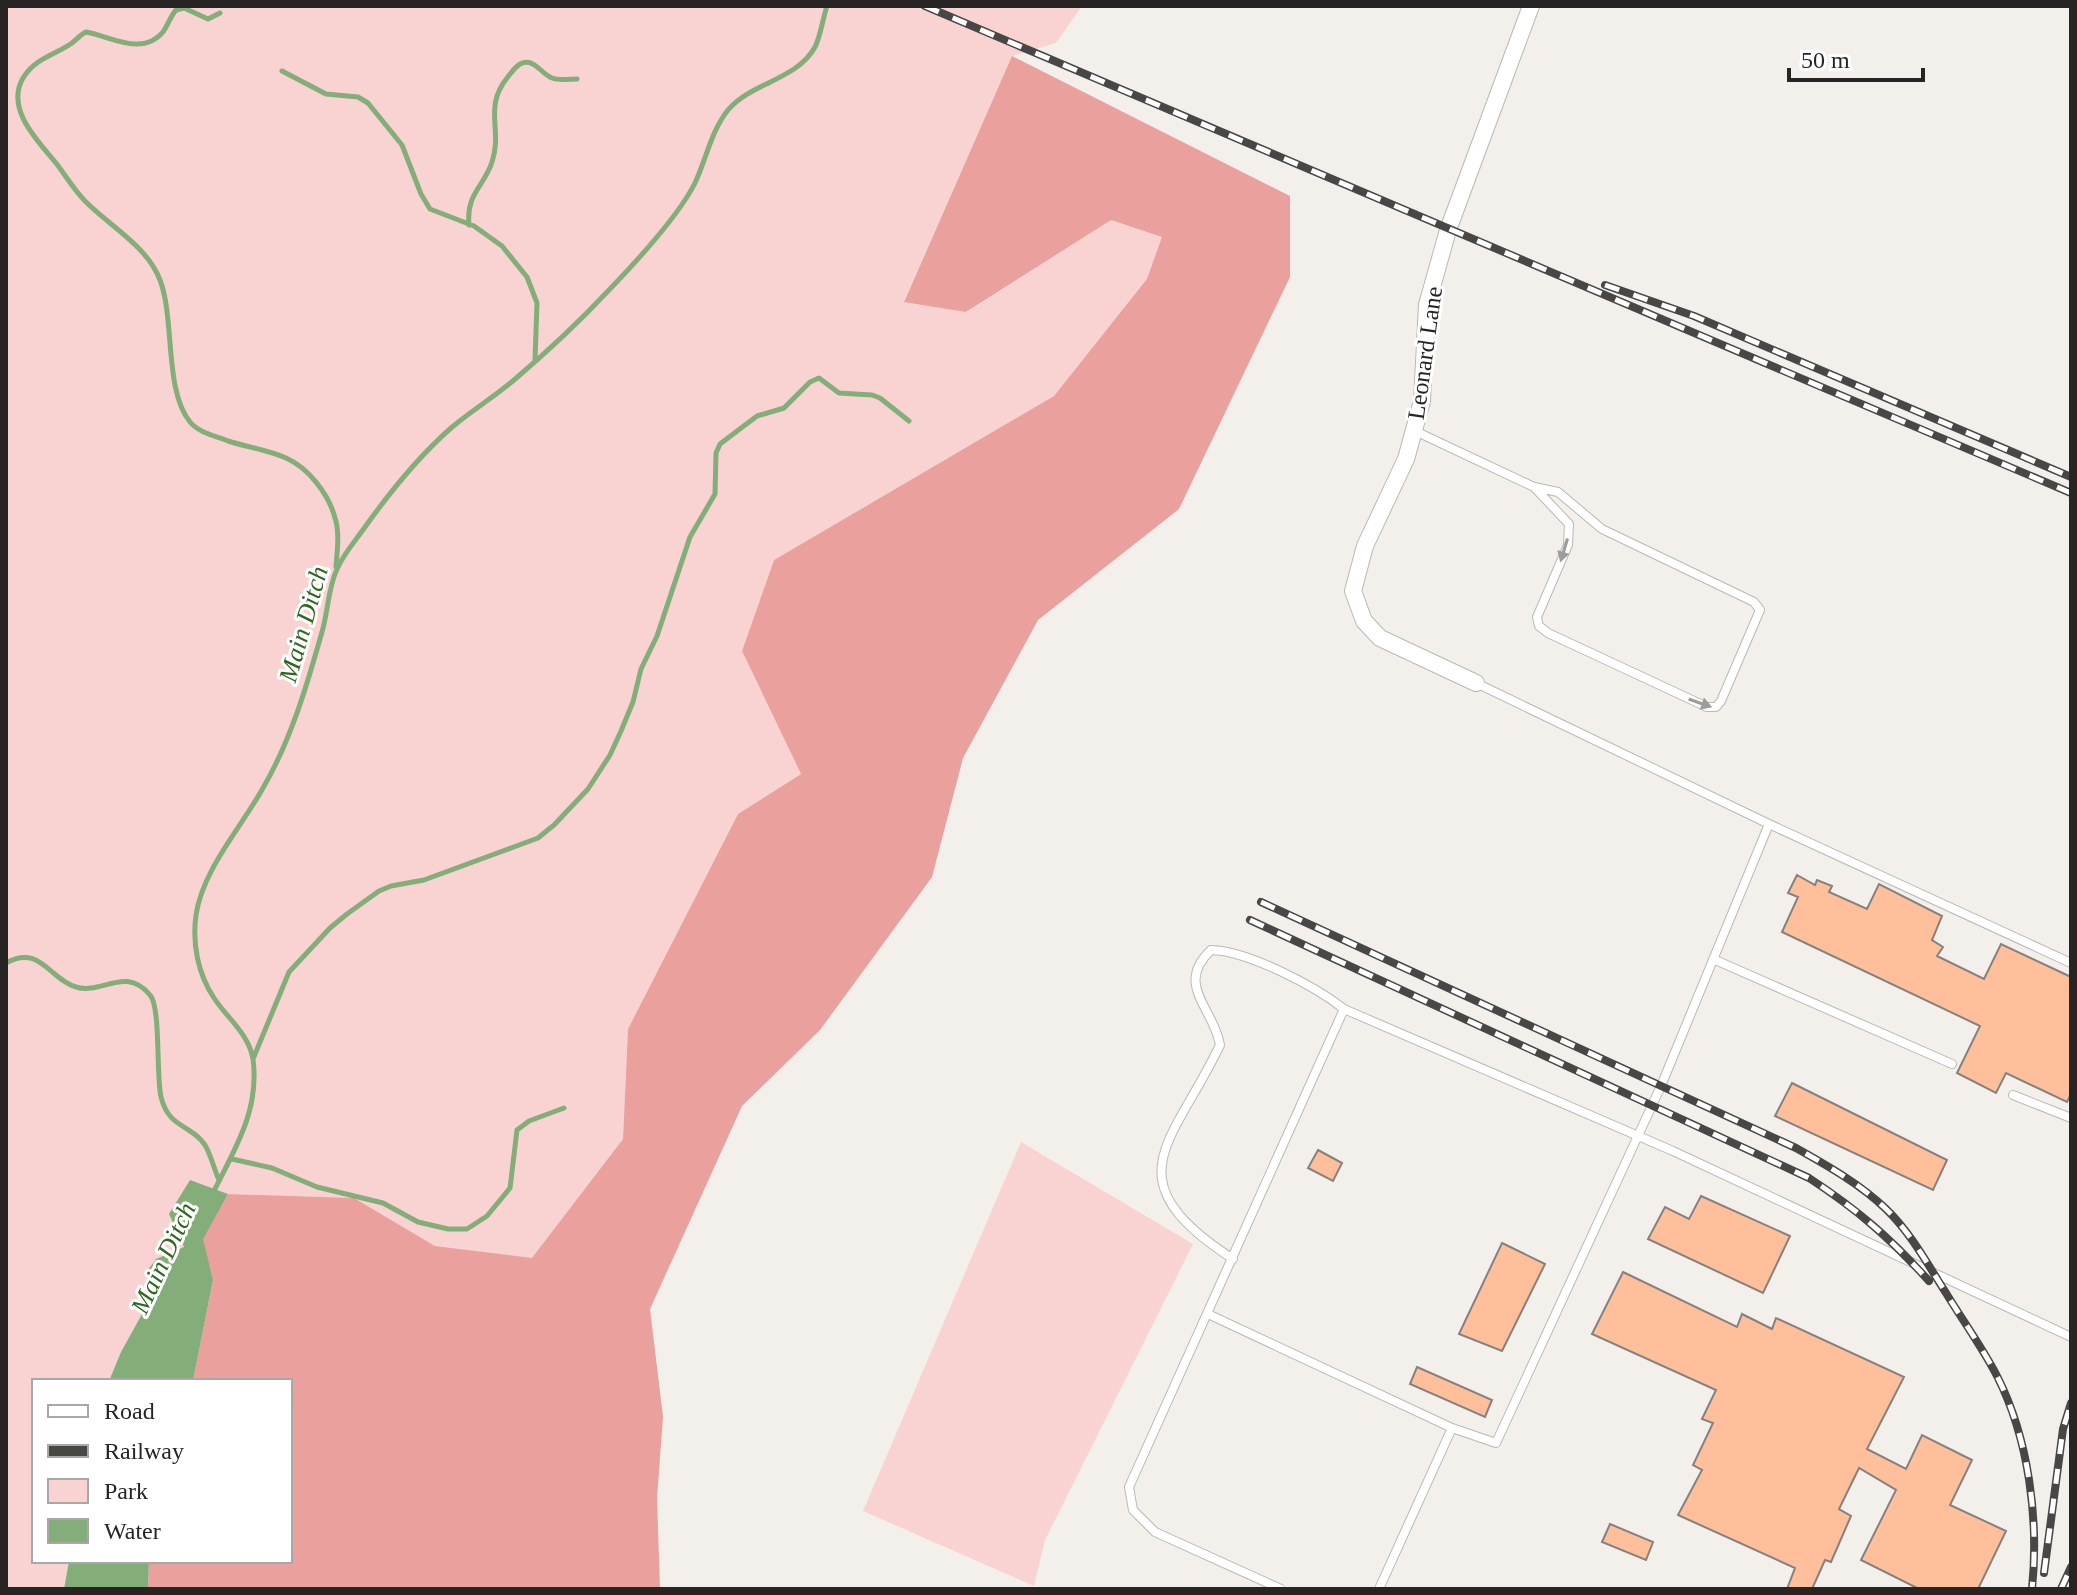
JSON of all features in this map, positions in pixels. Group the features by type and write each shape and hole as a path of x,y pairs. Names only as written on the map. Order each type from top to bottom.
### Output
{"street":[{"name":"Leonard Lane","path":"1476,683 1380,638 1364,621 1353,591 1365,546 1406,459 1422,401 1427,305 1448,230 1531,6"}],"lane":[{"path":"1414,431 1534,487 1558,492 1602,529 1754,602 1760,610 1716,707 1707,707 1672,692 1539,626 1537,617 1568,545 1569,524 1534,487"},
{"path":"1476,683 1769,824 2071,963"},
{"path":"1208,1314 1452,1428 1496,1443 1638,1136 1769,824"},
{"path":"1233,1259 1203,1238 1176,1211 1163,1186 1160,1168 1175,1125 1220,1045 1218,1033 1194,989 1195,974 1211,950 1226,950 1305,983 1344,1009 1638,1136 2071,1337"},
{"path":"1713,959 1952,1064"},
{"path":"1281,1589 1155,1532 1133,1510 1129,1487 1344,1009"},
{"path":"2013,1095 2071,1118"},
{"path":"1379,1589 1452,1428"}],"green space":[{"path":"6,6 1082,6 1056,43 1012,56 904,301 967,312 1111,220 1163,237 1148,279 1054,396 774,560 742,651 801,774 738,814 628,1029 623,1139 532,1259 435,1246 354,1198 228,1194 190,1181 180,1234 185,1247 156,1259 153,1294 110,1379 32,1379 32,1563 69,1563 64,1589 6,1589"},
{"path":"1021,1142 1193,1244 1045,1540 1034,1586 863,1511"}],"shaded area":[{"path":"1012,56 1290,196 1290,277 1179,509 1038,620 963,758 932,877 820,1030 742,1106 650,1309 663,1417 657,1498 660,1589 148,1589 149,1563 292,1563 292,1379 193,1379 213,1280 202,1239 228,1194 354,1198 435,1246 532,1258 623,1139 628,1029 738,814 801,774 742,651 774,560 1054,396 1147,279 1162,237 1111,220 966,312 904,302"}],"water":[{"path":"190,1180 228,1194 203,1239 213,1280 193,1379 110,1379 153,1294 148,1270 156,1259 184,1247 169,1214"},
{"path":"69,1563 149,1563 148,1589 64,1589"}],"building":[{"path":"1797,875 1815,885 1817,880 1832,886 1829,892 1867,909 1879,884 1942,916 1932,940 1943,947 1937,956 1984,979 2001,944 2071,977 2071,1094 2067,1102 2006,1073 1996,1093 1957,1073 1980,1026 1782,932 1798,897 1788,893"},
{"path":"1792,1083 1947,1160 1933,1190 1775,1116"},
{"path":"1318,1150 1342,1163 1333,1181 1308,1168"},
{"path":"1701,1196 1790,1236 1763,1293 1648,1239 1665,1207 1689,1219"},
{"path":"1502,1243 1545,1264 1502,1351 1459,1334"},
{"path":"1623,1272 1737,1327 1742,1314 1772,1329 1776,1318 1904,1377 1867,1449 1906,1469 1922,1435 1972,1460 1950,1505 2006,1531 1978,1589 1919,1589 1861,1560 1896,1490 1859,1468 1839,1509 1851,1516 1831,1562 1825,1560 1812,1589 1787,1589 1795,1568 1678,1515 1702,1470 1693,1465 1713,1423 1702,1419 1716,1390 1592,1334"},
{"path":"1417,1367 1492,1400 1485,1417 1410,1384"},
{"path":"1610,1524 1653,1542 1646,1560 1602,1542"}],"waterway":[{"name":"Main Ditch","path":"212,1195 249,1113 253,1096 253,1059 247,1042 208,989 200,969 196,948 196,915 214,865 263,788 290,732 340,563 384,501 427,451 551,348 643,253 688,196 717,127 728,110 748,93 797,67 807,58 817,43 827,6"},
{"path":"220,13 208,19 184,8 176,10 163,32 145,43 126,43 86,32 28,71 23,78 18,101 33,135 78,193 137,247 154,268 165,296 176,392 190,422 208,434 286,458 310,475 323,492 337,524 336,567"},
{"path":"469,225 470,205 492,162 496,140 496,99 507,78 525,62 552,78 577,79"},
{"path":"282,71 326,94 358,97 368,103 402,145 430,209 474,226 502,246 527,277 537,303 535,360"},
{"path":"253,1059 289,972 347,914 391,886 424,880 538,838 588,789 621,731 690,537 715,494 716,453 720,444 757,416 784,408 810,382 819,378 839,393 880,398 909,421"},
{"path":"6,963 27,958 36,960 76,987 132,982 150,995 156,1013 161,1097 169,1115 205,1145 219,1180"},
{"path":"232,1159 272,1168 317,1187 383,1203 418,1222 448,1229 467,1229 487,1216 510,1188 517,1130 529,1121 564,1108"}],"railway":[{"path":"925,6 2071,493"},
{"path":"1605,285 1694,316 2071,477"},
{"path":"1261,902 1796,1148 1876,1200 1895,1218 1919,1250 1985,1355 2008,1400 2029,1480 2034,1535 2032,1589"},
{"path":"1250,920 1809,1178 1873,1225 1929,1281"},
{"path":"2044,1573 2063,1429 2071,1403"},
{"path":"2061,1589 2071,1567"}]}
